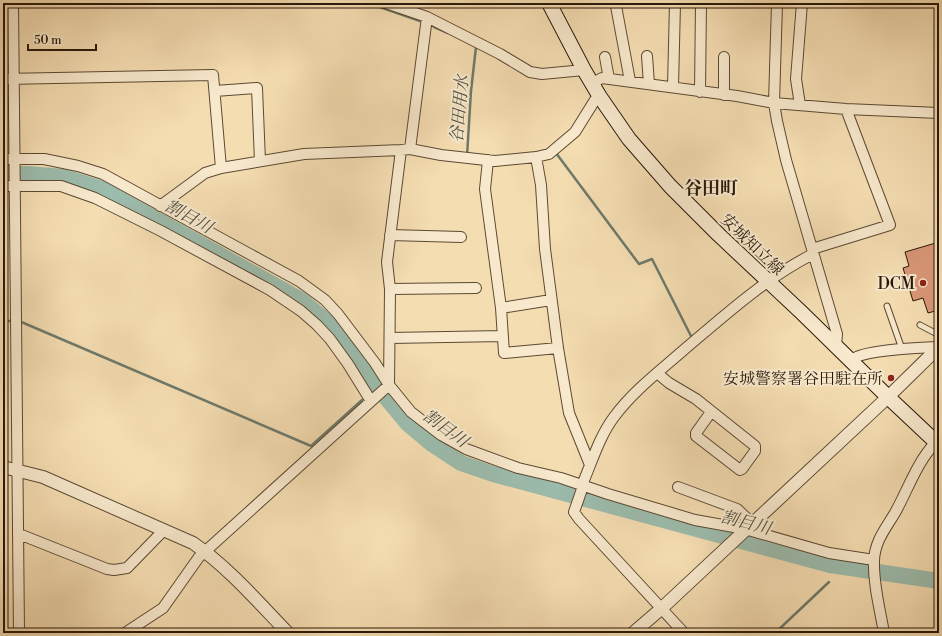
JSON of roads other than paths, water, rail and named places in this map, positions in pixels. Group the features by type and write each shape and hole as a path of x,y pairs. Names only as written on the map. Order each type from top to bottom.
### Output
{"main road":[{"name":"安城知立線","path":"549,3 600,97 629,139 670,186 719,235 938,444"}],"street":[{"path":"13,3 8,79 15,185 19,633"},
{"path":"386,3 427,17 500,54 530,72 542,74 584,70"},
{"path":"673,87 675,3"},
{"path":"700,92 701,3"},
{"path":"777,3 774,103 777,121 786,160 837,334 836,346"},
{"path":"800,105 796,79 802,3"},
{"path":"616,6 630,81"},
{"path":"125,633 163,608 199,557 205,551 389,385 390,289 387,262 390,235 406,149 427,17"},
{"path":"647,56 649,84"},
{"path":"605,57 609,79"},
{"path":"724,57 724,95"},
{"path":"8,79 213,75 221,168"},
{"path":"592,83 602,78 673,87 774,103 846,109 939,113"},
{"path":"215,91 257,88 260,162"},
{"path":"160,206 205,173 221,168 304,154 406,149 441,155 495,161 536,157 549,154 575,132 595,100 600,97"},
{"path":"684,633 579,519 574,512 575,506 596,449 614,417 633,393 768,282 812,251 890,225 846,109"},
{"path":"536,157 541,185 544,235 551,300 569,413 590,466"},
{"path":"3,159 14,162 44,159 103,174 311,289 338,314 376,363 389,385 412,412 441,435 466,449 497,461 695,520 749,526 828,553 874,560"},
{"path":"488,160 486,189 501,308 504,353 558,348"},
{"path":"3,186 61,186 95,198 155,228 270,290 301,311 321,330 348,364 371,401"},
{"path":"390,235 461,237"},
{"path":"390,289 476,288"},
{"path":"501,308 551,300"},
{"path":"390,338 503,336"},
{"path":"851,360 857,356 901,345 939,347"},
{"path":"633,633 662,608 888,397 939,347"},
{"path":"657,373 669,383 696,399 755,446 756,451 742,469 740,470 696,436 696,432 711,412"},
{"path":"884,633 875,581 875,551 880,537 896,512 916,470 928,450 938,444"},
{"path":"3,467 43,477 193,543 205,551 224,568 288,633"},
{"path":"678,487 737,509 749,526"},
{"path":"18,534 107,569 114,570 126,568 164,530"}],"lane":[{"path":"888,306 901,345"},
{"path":"920,325 939,335"}],"waterway":[{"name":"谷田用水","path":"368,3 423,22"},
{"name":"谷田用水","path":"434,27 448,33"},
{"name":"谷田用水","path":"467,156 475,46"},
{"name":"谷田用水","path":"556,153 639,264 652,259 692,338"},
{"name":"割目川","path":"9,162 9,182"},
{"name":"割目川","path":"3,174 64,177 102,189 301,300 332,326 377,387 407,423 432,444 461,463 493,474 830,565 939,581"},
{"path":"3,321 14,321"},
{"path":"19,321 311,446 362,400"},
{"name":"割目川","path":"374,390 377,387"},
{"name":"割目川","path":"830,565 831,571"},
{"path":"775,633 829,582"}],"place":[{"name":"DCM","path":"923,283"},
{"name":"安城警察署谷田駐在所","path":"891,378"}],"district":[{"name":"谷田町","path":"711,188"}]}
